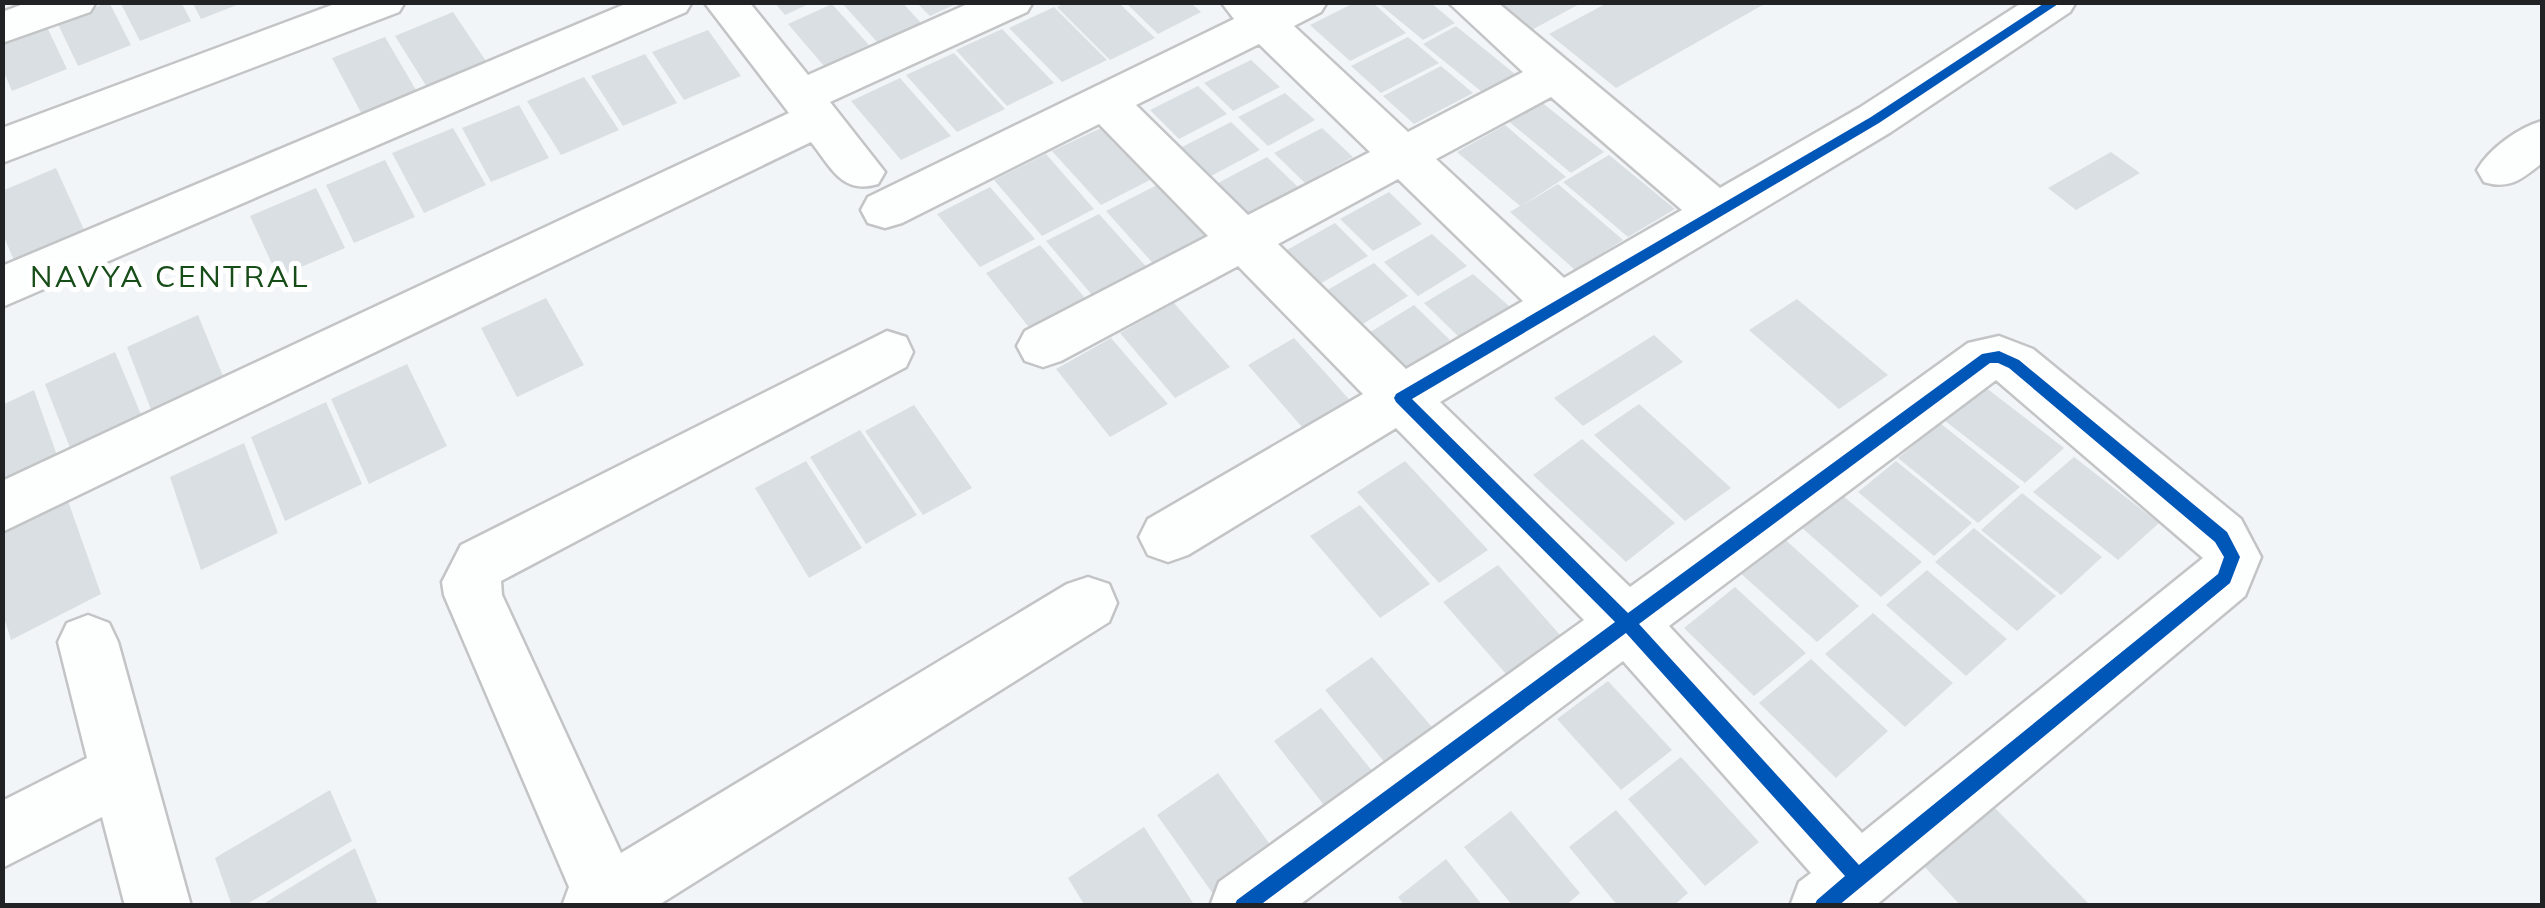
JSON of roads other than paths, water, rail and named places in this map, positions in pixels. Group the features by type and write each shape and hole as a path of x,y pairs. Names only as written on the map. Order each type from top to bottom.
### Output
{"street":[{"path":"2,28 75,2"},
{"path":"2,146 384,2"},
{"path":"2,288 672,2"},
{"path":"725,2 873,191 1104,102 1271,9 1406,154 1560,306"},
{"path":"2,508 809,108 1012,2"},
{"path":"1469,2 1718,214"},
{"path":"1168,536 1875,120 2055,2"},
{"path":"1042,346 1555,75"},
{"path":"1104,102 1247,240 1628,624 1840,891 2224,578 2232,557 2221,538 2014,364 1999,357 1986,358 1628,624 1242,906"},
{"path":"2500,170 2542,138"},
{"path":"887,352 481,563 476,572 472,582 474,595 601,901 1088,603"},
{"path":"88,642 158,906"},
{"path":"2,836 120,774"}],"district":[{"name":"NAVYA CENTRAL","path":"170,276"}]}
